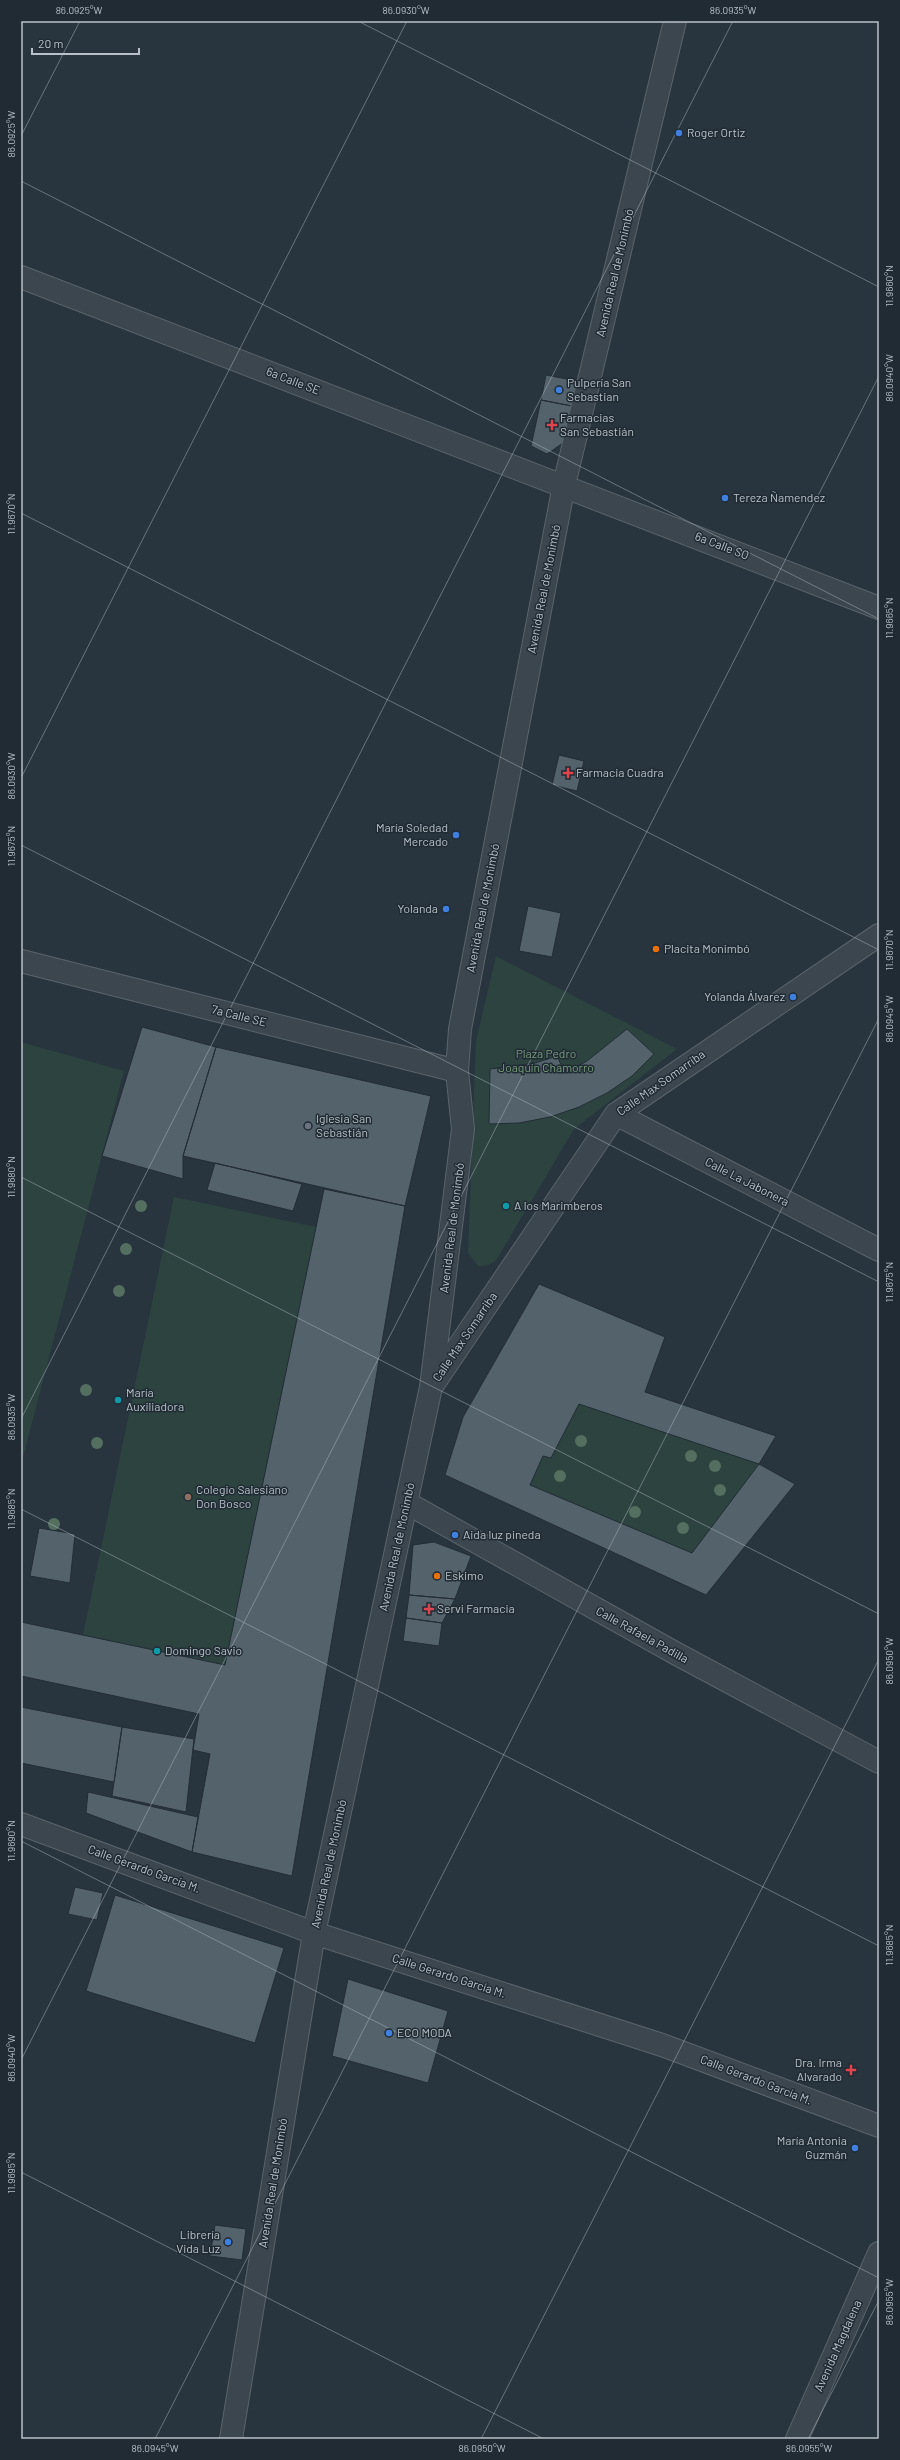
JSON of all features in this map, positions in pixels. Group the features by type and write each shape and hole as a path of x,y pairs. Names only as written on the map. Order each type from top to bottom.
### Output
{"street":[{"name":"Avenida Real de Monimbó","path":"231,2439 314,1933 432,1387 463,1129 457,1071 462,1021 564,485 675,21"},
{"name":"6a Calle SE","path":"21,277 564,485"},
{"name":"6a Calle SO","path":"564,485 879,608"},
{"name":"Calle Max Somarriba","path":"432,1387 616,1114 879,935"},
{"name":"7a Calle SE","path":"21,961 457,1071"},
{"name":"Calle La Jabonera","path":"616,1114 879,1250"},
{"name":"Calle Rafaela Padilla","path":"407,1503 675,1653 879,1762"},
{"name":"Calle Gerardo García M.","path":"21,1824 314,1933 662,2044 879,2126"},
{"name":"Avenida Magdalena","path":"797,2439 879,2254"}],"green space":[{"name":"Plaza Pedro Joaquín Chamorro","path":"496,956 677,1049 574,1129 498,1257 490,1264 478,1266 468,1253 476,1041"},
{"path":"21,1042 124,1071 21,1465"},
{"path":"174,1197 316,1227 225,1665 83,1635"},
{"path":"579,1404 759,1464 692,1553 530,1485 543,1456"}],"building":[{"name":"Pulpería San Sebastian","path":"546,375 577,381 572,406 541,400"},
{"name":"Farmacias San Sebastián","path":"541,400 572,406 563,443 547,454 531,446"},
{"name":"Farmacia Cuadra","path":"559,755 584,761 577,791 552,785"},
{"path":"528,906 561,913 552,957 519,951"},
{"path":"142,1027 216,1047 183,1156 183,1179 102,1156"},
{"path":"627,1029 654,1054 632,1076 607,1093 579,1107 550,1117 519,1123 489,1124 490,1069 535,1063 557,1056 565,1073 587,1061"},
{"name":"Iglesia San Sebastián","path":"216,1047 431,1096 405,1206 183,1156"},
{"path":"215,1163 302,1184 293,1211 207,1190"},
{"path":"324,1189 405,1206 292,1876 192,1852 210,1754 193,1750 199,1714 21,1676 21,1622 225,1665"},
{"path":"539,1284 665,1337 645,1392 776,1436 759,1464 795,1484 706,1595 445,1475 463,1417","holes":["579,1404 759,1464 692,1553 530,1485 543,1456 551,1458"]},
{"path":"39,1528 75,1534 70,1583 30,1576"},
{"name":"Eskimo","path":"434,1542 471,1556 455,1599 409,1595 413,1545"},
{"name":"Servi Farmacia","path":"409,1595 455,1599 442,1623 406,1618"},
{"path":"406,1618 442,1623 439,1646 403,1641"},
{"path":"21,1707 122,1727 114,1782 21,1763"},
{"path":"122,1727 194,1739 186,1812 112,1796"},
{"path":"88,1792 198,1817 192,1852 86,1813"},
{"path":"75,1887 103,1893 97,1920 68,1914"},
{"path":"115,1895 284,1948 255,2043 86,1991"},
{"name":"ECO MODA","path":"348,1979 448,2011 428,2083 332,2056"},
{"name":"Librería Vida Luz","path":"215,2225 246,2229 242,2260 210,2256"}],"place":[{"name":"Roger Ortiz","path":"679,133"},
{"name":"Pulpería San Sebastian","path":"559,390"},
{"name":"Farmacias San Sebastián","path":"552,425"},
{"name":"Tereza Ñamendez","path":"725,498"},
{"name":"Farmacia Cuadra","path":"568,773"},
{"name":"María Soledad Mercado","path":"456,835"},
{"name":"Yolanda","path":"446,909"},
{"name":"Placita Monimbó","path":"656,949"},
{"name":"Yolanda Álvarez","path":"793,997"},
{"name":"Iglesia San Sebastián","path":"308,1126"},
{"name":"A los Marimberos","path":"506,1206"},
{"name":"María Auxiliadora","path":"118,1400"},
{"name":"Colegio Salesiano Don Bosco","path":"188,1497"},
{"name":"Aida luz pineda","path":"455,1535"},
{"name":"Eskimo","path":"437,1576"},
{"name":"Servi Farmacia","path":"429,1609"},
{"name":"Domingo Savio","path":"157,1651"},
{"name":"ECO MODA","path":"389,2033"},
{"name":"Dra. Irma Alvarado","path":"851,2070"},
{"name":"María Antonia Guzmán","path":"855,2148"},
{"name":"Librería Vida Luz","path":"228,2242"}]}
